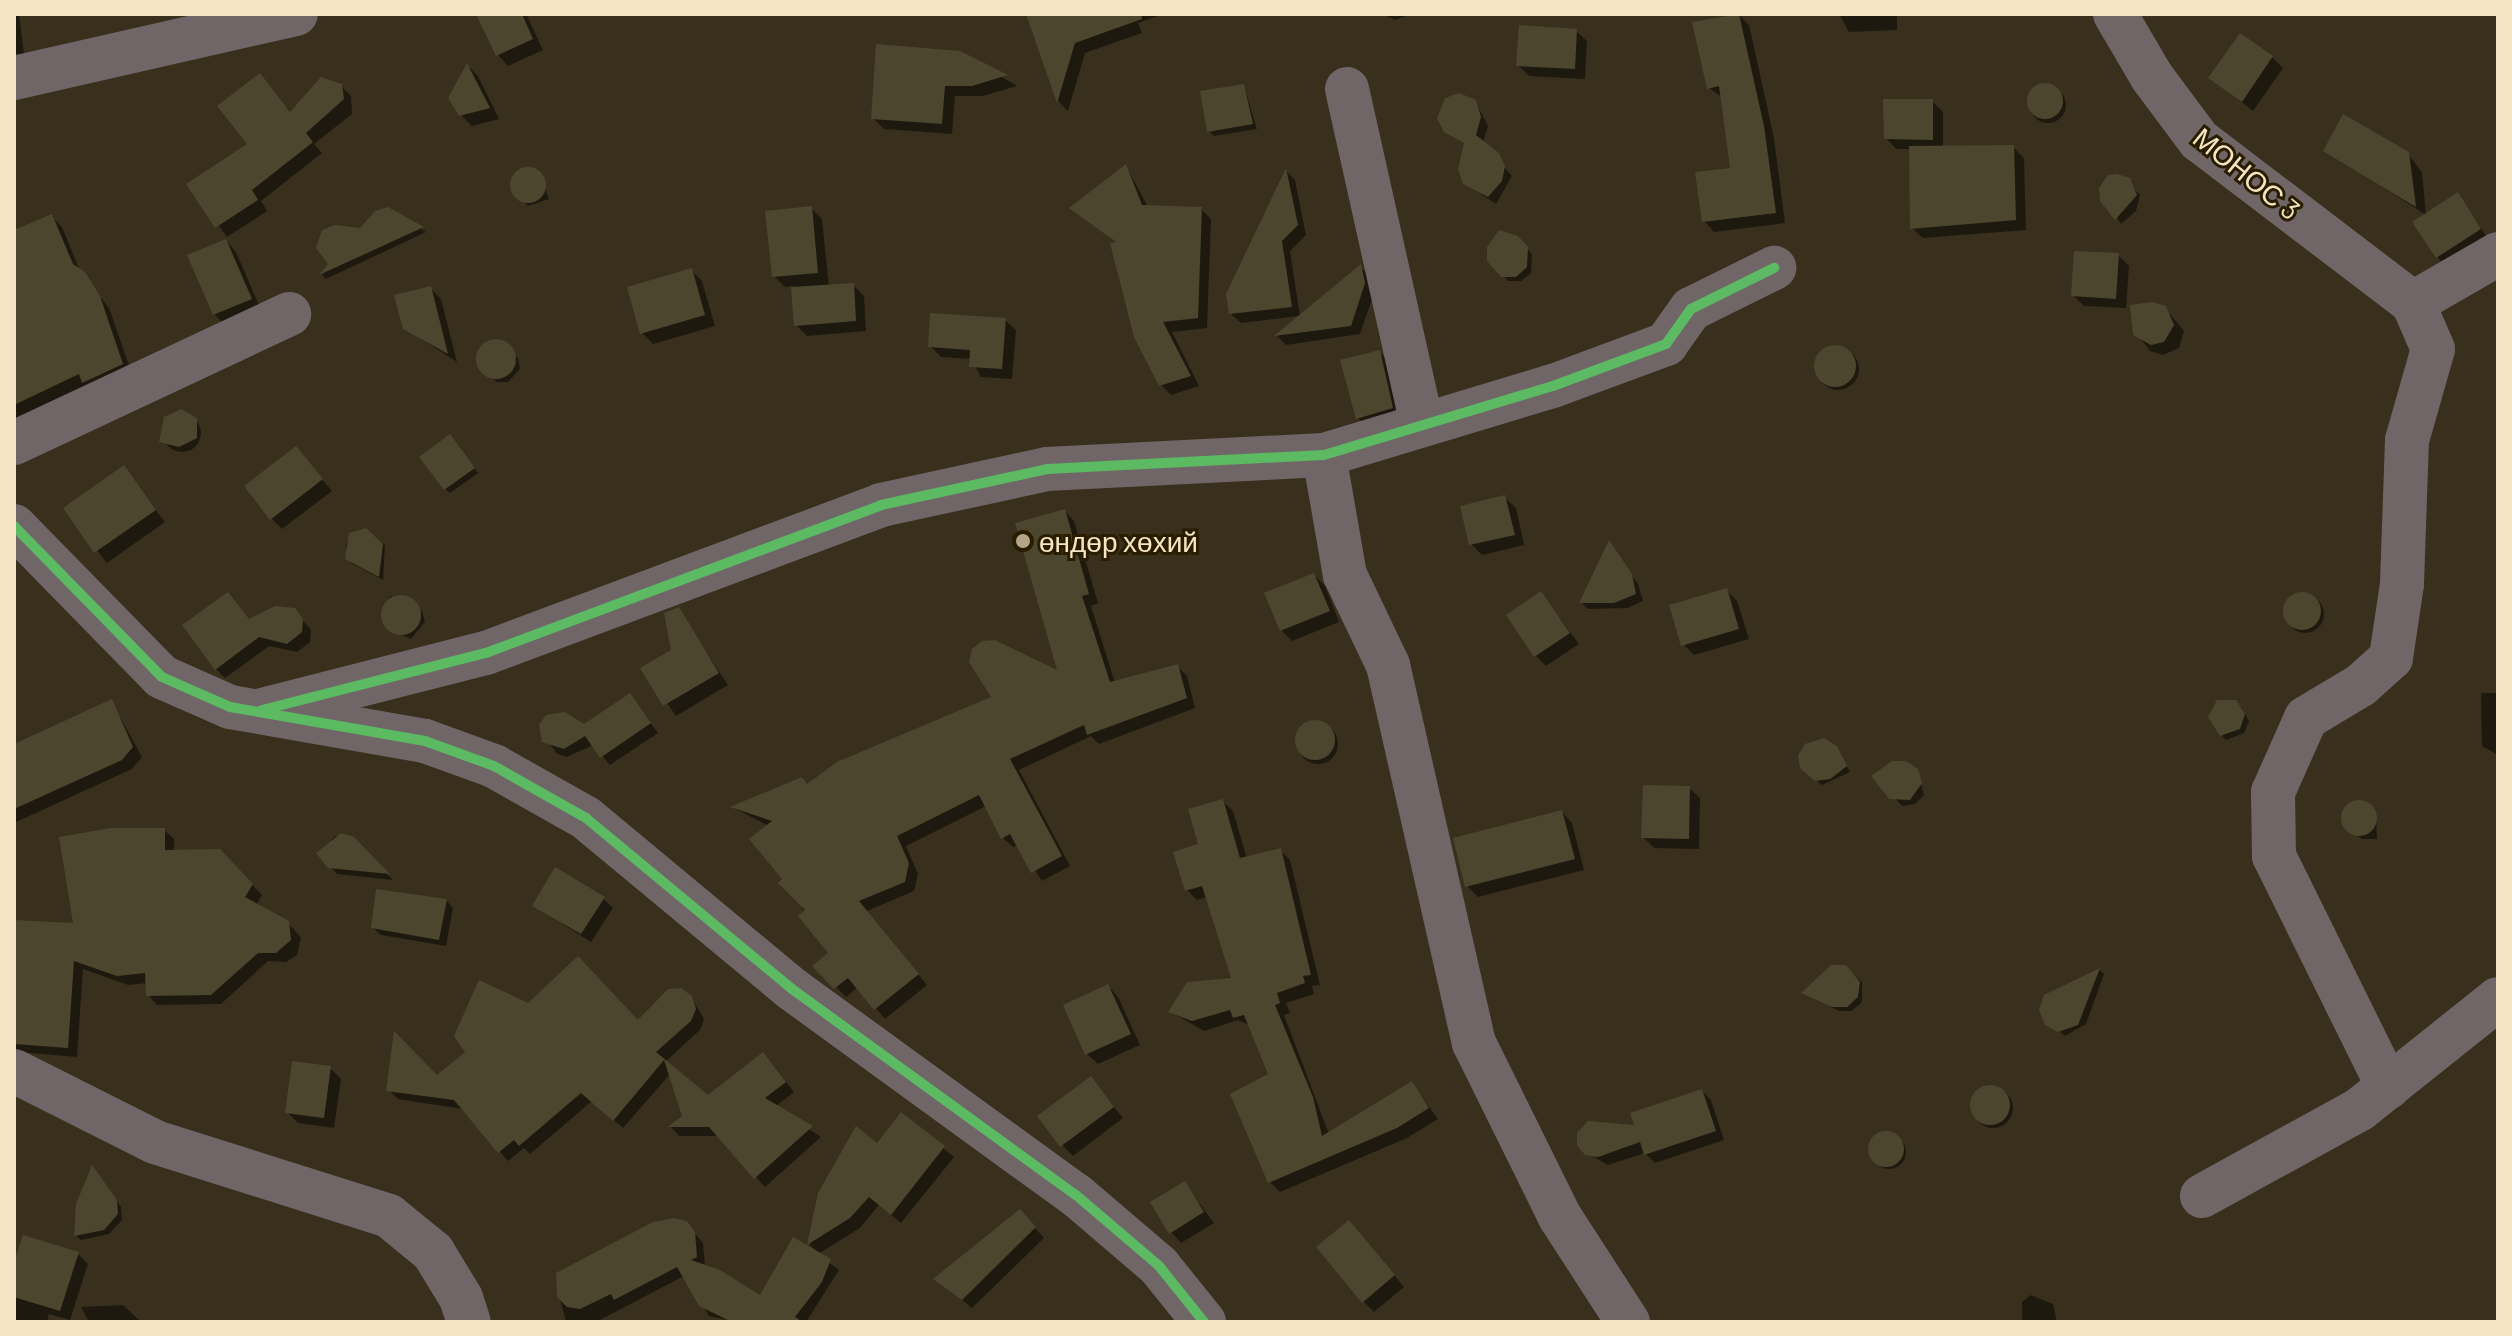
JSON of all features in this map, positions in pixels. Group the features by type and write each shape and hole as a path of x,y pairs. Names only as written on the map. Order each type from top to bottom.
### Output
{"street":[{"path":"14,78 296,14"},
{"name":"МОНОС 3","path":"2115,14 2152,77 2199,140 2413,303"},
{"path":"1347,89 1422,424"},
{"path":"2388,1087 2274,856 2273,792 2306,718 2361,685 2391,658 2402,584 2407,440 2433,349 2413,303 2498,254"},
{"path":"262,710 486,653 881,505 1047,469 1324,455 1553,386 1666,344 1691,309 1774,268"},
{"path":"14,443 289,314"},
{"path":"1324,455 1345,575 1388,665 1474,1043 1560,1217 1628,1322"},
{"path":"14,526 162,677 230,707 262,710 336,729 425,741 494,766 586,818 792,989 1076,1195 1159,1266 1204,1322"},
{"path":"2202,1196 2360,1109 2498,999"},
{"path":"14,1071 155,1142 389,1216 433,1252 461,1298 469,1322"}],"building":[{"path":"476,14 522,14 533,39 496,56"},
{"path":"1026,14 1141,14 1142,19 1075,43 1057,103"},
{"path":"1739,14 1764,126 1776,213 1702,222 1695,172 1730,168 1719,86 1707,89 1692,22"},
{"path":"1519,25 1577,29 1575,69 1516,66"},
{"path":"2240,33 2273,56 2242,102 2208,78"},
{"path":"876,44 960,51 1008,75 972,86 945,86 942,124 871,119"},
{"path":"467,63 490,108 459,116 448,98"},
{"path":"260,73 290,112 321,77 342,84 344,99 306,133 313,142 252,190 258,200 215,228 186,184 247,144 217,106"},
{"path":"2045,83 2058,88 2063,101 2058,114 2045,119 2032,114 2027,101 2032,88"},
{"path":"1244,84 1253,124 1207,132 1200,91"},
{"path":"1459,93 1476,100 1481,117 1476,135 1499,153 1505,166 1502,181 1488,197 1463,184 1458,169 1464,143 1444,132 1437,118 1445,98"},
{"path":"1883,99 1933,99 1933,140 1884,139"},
{"path":"2343,114 2409,152 2416,207 2323,151"},
{"path":"2014,145 2016,220 1910,229 1909,146"},
{"path":"1126,164 1142,205 1202,207 1198,318 1163,322 1191,376 1159,386 1134,337 1110,243 1116,242 1069,208"},
{"path":"528,167 541,172 546,185 541,198 528,203 515,198 510,185 515,172"},
{"path":"1286,168 1298,225 1282,241 1292,307 1229,314 1226,294"},
{"path":"2108,175 2130,178 2137,195 2115,220 2100,201 2099,188"},
{"path":"2458,192 2481,229 2436,258 2412,222"},
{"path":"812,206 818,273 772,277 765,211"},
{"path":"388,207 424,227 319,275 328,264 316,248 322,230 335,225 360,228 375,211"},
{"path":"52,214 73,264 85,272 100,296 123,364 82,383 79,374 14,405 14,230"},
{"path":"1499,230 1518,236 1528,247 1527,267 1516,277 1501,277 1487,261 1487,247"},
{"path":"226,239 252,299 213,315 187,255"},
{"path":"2074,251 2119,253 2116,299 2071,296"},
{"path":"1361,264 1365,283 1351,326 1274,336"},
{"path":"692,268 705,315 640,334 627,287"},
{"path":"854,283 856,321 794,326 791,287"},
{"path":"431,286 448,354 403,329 394,295"},
{"path":"2152,302 2166,306 2174,325 2164,342 2151,345 2133,335 2130,305"},
{"path":"930,313 1006,318 1002,369 969,367 970,350 928,347"},
{"path":"496,339 510,345 516,359 510,373 496,379 482,373 476,359 482,345"},
{"path":"1835,345 1850,351 1856,366 1850,381 1835,387 1820,381 1814,366 1820,351"},
{"path":"1380,350 1393,408 1356,419 1340,360"},
{"path":"181,409 197,418 197,438 179,447 159,442 164,417"},
{"path":"450,434 475,468 444,490 419,457"},
{"path":"296,446 323,479 270,520 244,486"},
{"path":"124,465 156,510 94,553 63,508"},
{"path":"1505,495 1515,535 1469,545 1460,506"},
{"path":"1065,509 1089,594 1082,596 1110,682 1178,664 1187,698 1087,735 1084,725 1010,759 1062,856 1031,873 1010,834 1001,839 979,795 897,836 909,863 905,882 859,901 919,974 874,1010 848,978 834,989 812,966 828,953 798,916 805,910 778,883 782,879 749,839 772,821 730,807 802,777 807,784 837,762 991,697 969,662 972,649 982,641 995,640 1057,670 1015,523"},
{"path":"366,528 383,544 379,577 345,559 349,533"},
{"path":"1609,540 1632,574 1636,594 1614,603 1579,603"},
{"path":"1314,573 1330,611 1280,631 1264,593"},
{"path":"1727,588 1739,629 1681,646 1669,605"},
{"path":"1541,591 1570,633 1534,657 1506,615"},
{"path":"228,592 249,619 275,606 295,608 303,619 302,632 287,644 259,637 215,670 182,625"},
{"path":"2302,592 2315,598 2321,611 2315,624 2302,630 2289,624 2283,611 2289,598"},
{"path":"401,595 415,601 421,615 415,629 401,635 387,629 381,615 387,601"},
{"path":"679,607 719,673 663,706 640,668 671,650 664,613"},
{"path":"630,693 651,723 600,758 585,736 564,749 542,742 539,725 546,715 565,712 584,724"},
{"path":"112,699 133,747 122,760 14,809 14,744"},
{"path":"2217,700 2236,700 2245,714 2240,729 2220,736 2208,717"},
{"path":"1315,720 1329,726 1335,740 1329,754 1315,760 1301,754 1295,740 1301,726"},
{"path":"1824,738 1837,746 1847,766 1830,779 1815,781 1800,768 1798,755 1805,744"},
{"path":"1892,761 1906,761 1918,769 1922,783 1910,800 1889,799 1871,776"},
{"path":"1643,785 1690,786 1689,839 1641,838"},
{"path":"1223,799 1240,858 1281,848 1311,975 1303,976 1305,983 1277,993 1280,1003 1275,1005 1313,1097 1322,1136 1412,1081 1429,1108 1397,1128 1268,1183 1230,1094 1268,1074 1244,1015 1233,1018 1230,1010 1192,1021 1168,1012 1187,982 1231,978 1202,886 1185,891 1173,852 1198,844 1188,809"},
{"path":"2359,800 2372,805 2377,818 2372,831 2359,836 2346,831 2341,818 2346,805"},
{"path":"1562,810 1575,859 1465,887 1453,838"},
{"path":"111,828 165,828 165,850 220,849 253,884 245,897 289,921 291,940 276,953 258,953 211,995 146,996 145,973 117,976 74,961 68,1048 14,1044 14,920 73,923 59,837"},
{"path":"341,833 354,837 390,874 328,868 316,853"},
{"path":"555,867 605,897 581,934 532,906"},
{"path":"376,889 447,899 439,940 371,928"},
{"path":"578,956 638,1020 668,989 681,988 692,996 696,1009 691,1021 656,1052 708,1095 763,1052 786,1082 765,1098 813,1126 754,1179 709,1127 668,1127 682,1116 664,1060 613,1121 581,1093 519,1146 514,1140 498,1153 454,1100 386,1091 394,1031 437,1075 465,1052 454,1036 479,980 528,1003"},
{"path":"1831,965 1846,965 1860,982 1858,997 1847,1007 1832,1007 1801,993"},
{"path":"2100,968 2078,1025 2058,1032 2045,1025 2039,1010 2044,995"},
{"path":"1108,984 1131,1034 1085,1055 1063,1005"},
{"path":"292,1061 331,1066 324,1118 285,1113"},
{"path":"1091,1076 1114,1107 1060,1147 1037,1116"},
{"path":"1990,1085 2004,1091 2010,1105 2004,1119 1990,1125 1976,1119 1970,1105 1976,1091"},
{"path":"1702,1089 1716,1131 1644,1155 1640,1142 1598,1157 1585,1155 1577,1145 1577,1133 1588,1121 1634,1125 1630,1113"},
{"path":"901,1112 945,1146 891,1215 869,1197 850,1218 807,1245 818,1193 856,1126 877,1143"},
{"path":"1886,1131 1898,1137 1904,1149 1898,1161 1886,1167 1874,1161 1868,1149 1874,1137"},
{"path":"92,1165 117,1200 118,1214 104,1230 74,1236 76,1204"},
{"path":"1185,1181 1204,1212 1169,1234 1150,1202"},
{"path":"1020,1209 1036,1227 962,1300 933,1279"},
{"path":"674,1218 687,1221 695,1232 697,1257 691,1260 720,1270 760,1295 793,1237 831,1259 822,1282 795,1317 803,1322 732,1322 699,1306 677,1267 614,1300 611,1294 580,1309 567,1307 557,1297 556,1273 653,1222"},
{"path":"1349,1220 1395,1275 1362,1303 1316,1247"},
{"path":"23,1235 79,1252 60,1311 14,1297 14,1262"}],"cycle path":[{"path":"262,710 486,653 881,505 1047,469 1324,455 1553,386 1666,344 1691,309 1774,268"},
{"path":"14,526 162,677 230,707 425,741 494,766 586,818 792,989 1076,1195 1159,1266 1204,1322"}],"place":[{"name":"өндөр хөхий","path":"1023,541"}]}
